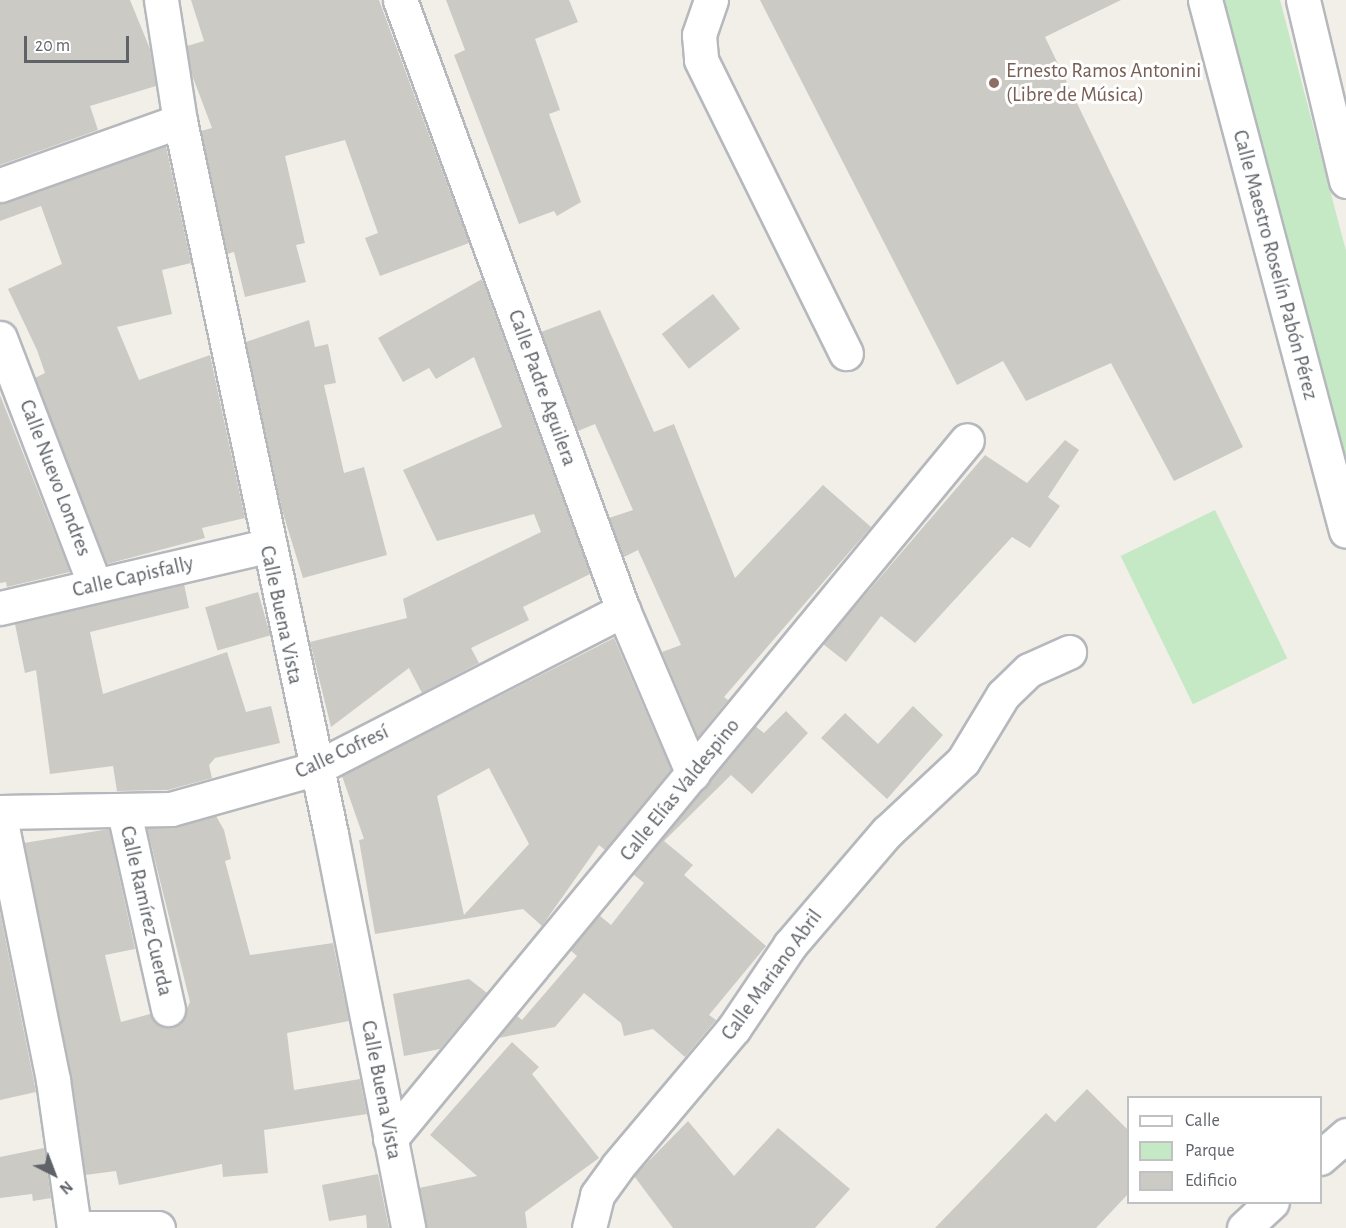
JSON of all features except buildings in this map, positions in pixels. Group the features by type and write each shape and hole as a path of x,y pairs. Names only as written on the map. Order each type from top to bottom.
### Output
{"street":[{"name":"Calle Buena Vista","path":"161,0 180,121 408,1228"},
{"name":"Calle Padre Aguilera","path":"400,0 623,610 693,774"},
{"path":"711,0 699,34 701,60 846,353"},
{"name":"Calle Maestro Roselín Pabón Pérez","path":"1205,0 1346,531"},
{"path":"1303,0 1344,165"},
{"path":"0,185 180,121"},
{"name":"Calle Nuevo Londres","path":"0,338 95,585"},
{"name":"Calle Elías Valdespino","path":"390,1139 968,440"},
{"name":"Calle Capisfally","path":"0,608 267,546"},
{"name":"Calle Cofresí","path":"0,812 124,812 171,809 314,769 623,610"},
{"name":"Calle Mariano Abril","path":"589,1228 597,1195 610,1176 734,1028 790,945 887,832 963,761 975,737 1016,681 1069,652"},
{"name":"Calle Ramírez Cuerda","path":"124,812 168,1009"},
{"path":"0,817 53,1080 75,1228 158,1228"},
{"path":"1322,1156 1346,1135"},
{"path":"1244,1228 1271,1204"}],"green space":[{"path":"1222,0 1280,0 1346,251 1346,478"},
{"path":"1215,510 1287,658 1193,704 1121,556"}],"place":[{"name":"Ernesto Ramos Antonini (Libre de Música)","path":"994,83"}]}
